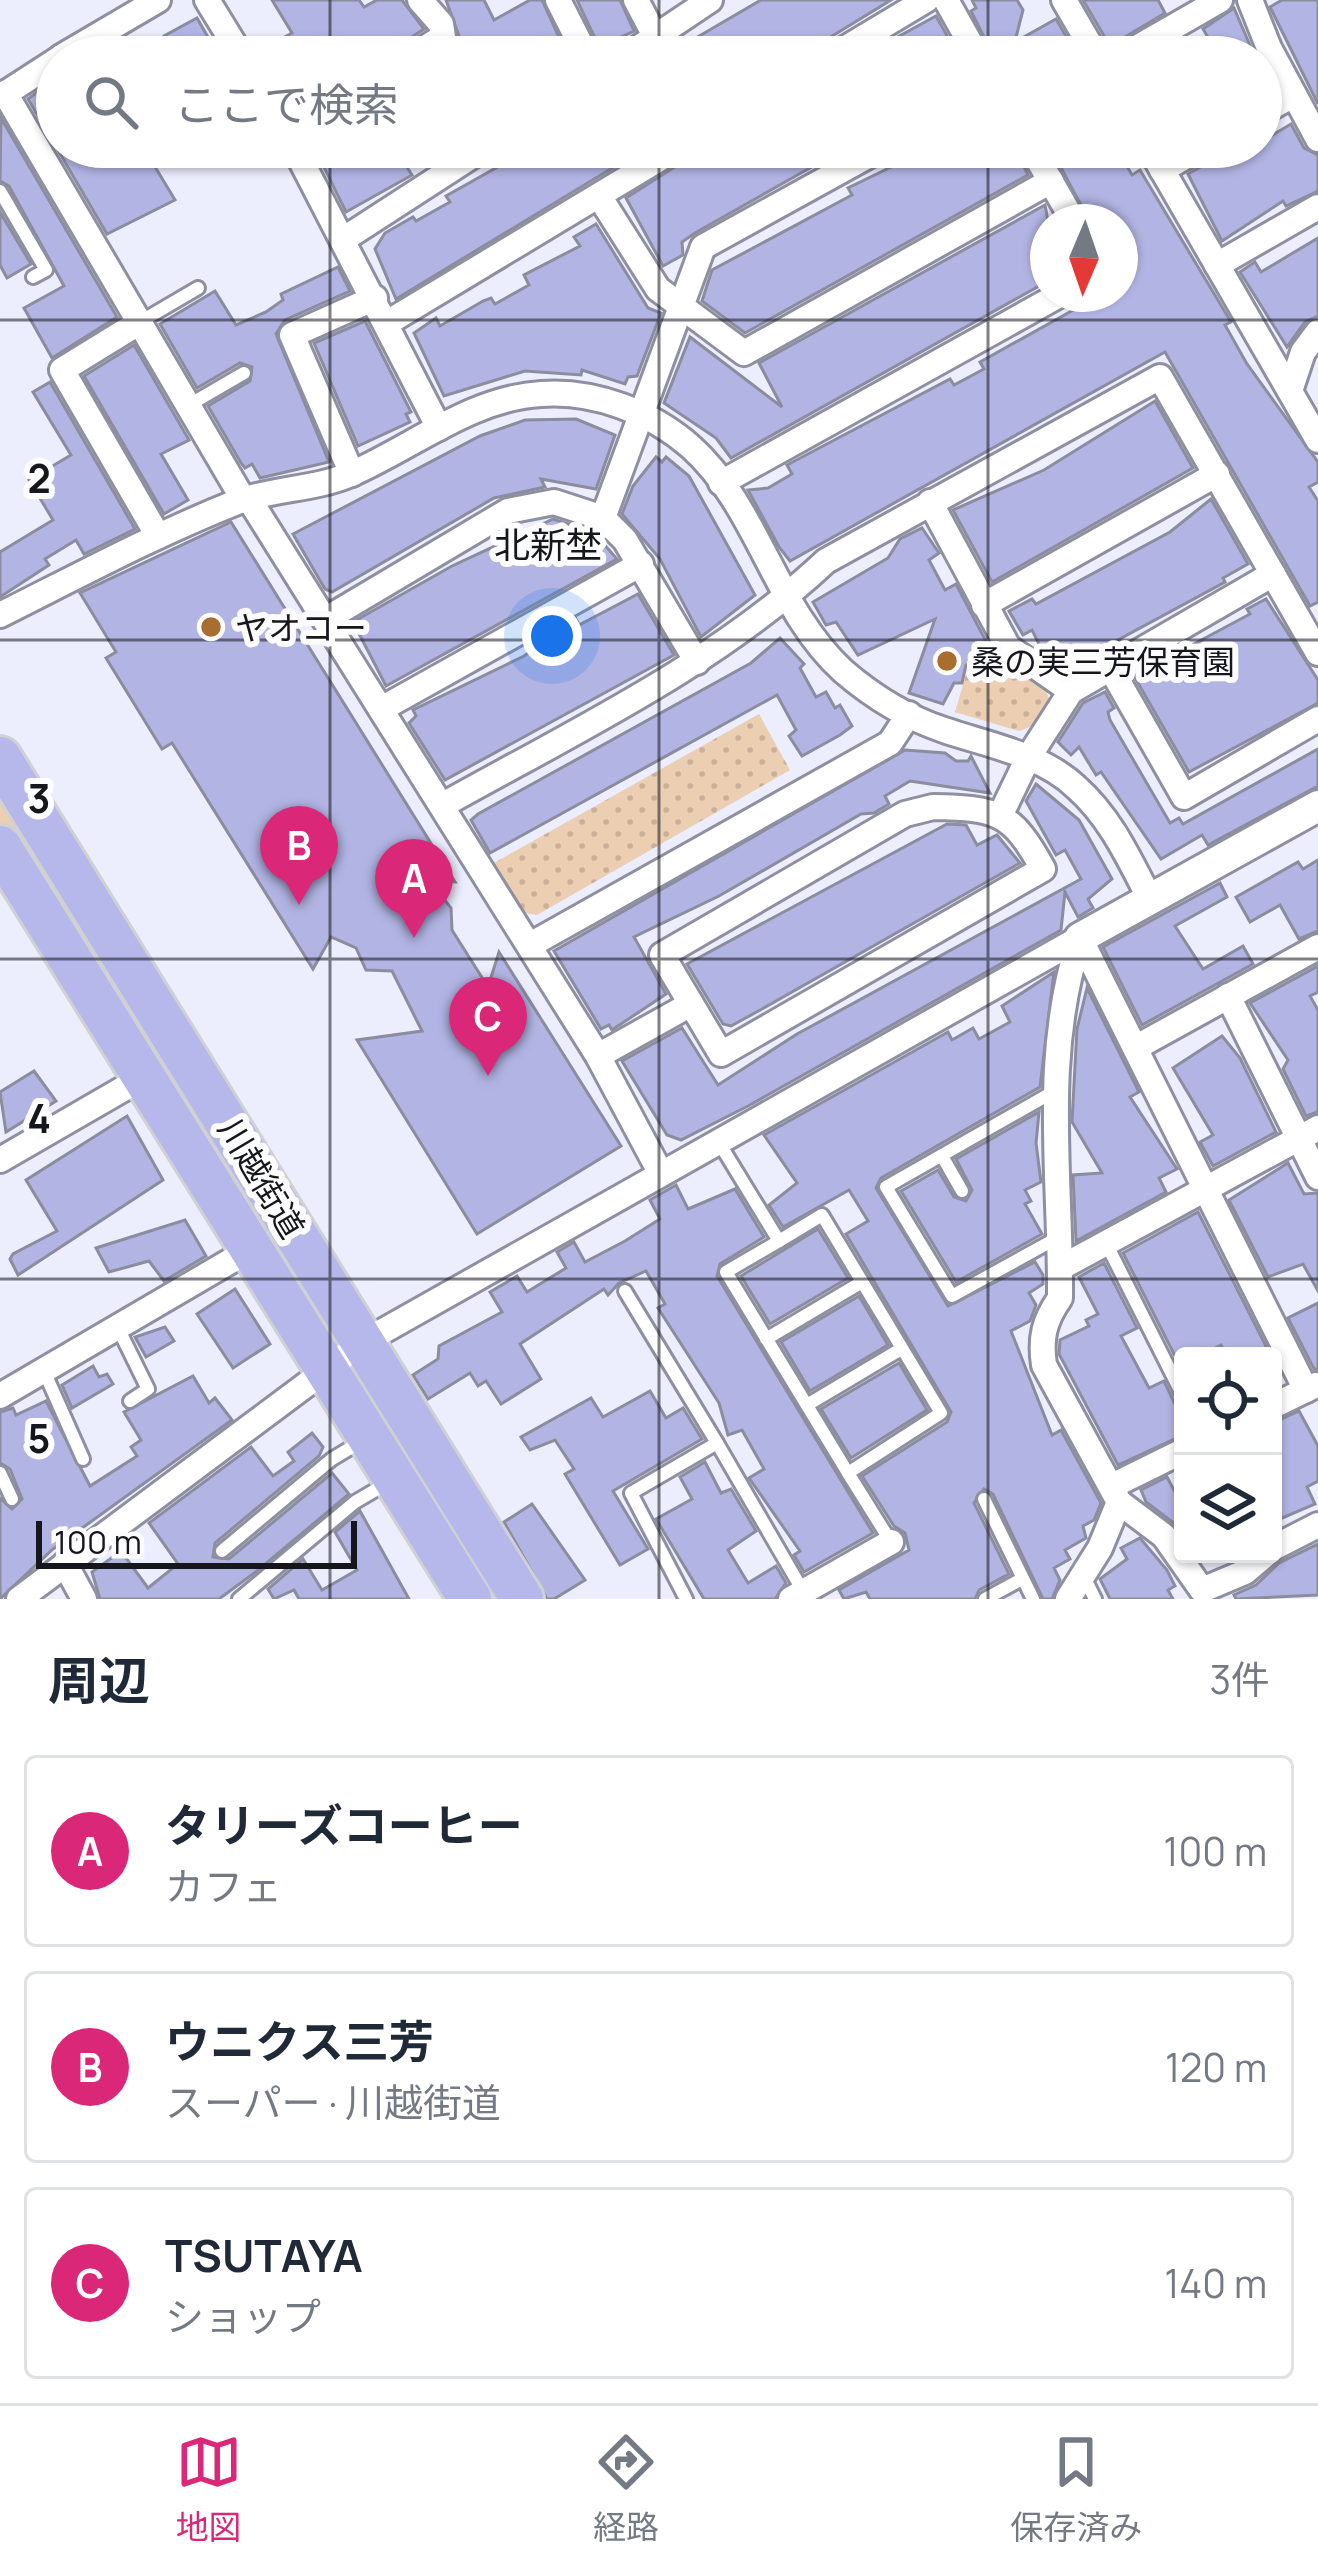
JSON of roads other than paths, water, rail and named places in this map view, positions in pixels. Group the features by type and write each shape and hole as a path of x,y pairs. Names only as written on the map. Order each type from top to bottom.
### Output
{"highway":[{"name":"川越街道","path":"0,758 522,1599"},
{"name":"川越街道","path":"0,847 470,1599"}],"street":[{"path":"97,36 158,0"},
{"path":"207,0 229,36"},
{"path":"421,0 441,24 443,36"},
{"path":"558,0 576,36"},
{"path":"636,0 654,36"},
{"path":"866,36 926,0"},
{"path":"946,0 966,36"},
{"path":"1064,0 1085,36"},
{"path":"1157,36 1220,0"},
{"path":"1250,0 1266,36"},
{"path":"671,36 704,2"},
{"path":"1282,71 1318,139"},
{"path":"36,73 2,95 36,151"},
{"path":"1282,101 1293,95"},
{"path":"46,168 246,499 328,618 598,1056 660,1172"},
{"path":"306,168 440,428"},
{"path":"344,239 454,168"},
{"path":"387,323 645,168"},
{"path":"603,518 703,247 846,168"},
{"path":"1043,168 1064,204"},
{"path":"1165,168 1162,170 1318,440"},
{"path":"599,196 643,271 680,308 744,353 1051,181"},
{"path":"1217,265 1318,207"},
{"path":"352,474 292,334 375,298"},
{"path":"721,483 1030,311"},
{"path":"140,322 62,370 158,536"},
{"path":"1290,391 1303,352 1318,332"},
{"path":"443,805 697,662 786,598 826,561 1160,376 1318,653"},
{"path":"0,615 158,536 246,499 306,491 352,474 494,402 542,393 592,397 638,413 694,450 721,483 786,598 842,669 908,714 1028,758 1072,783 1107,819 1150,899"},
{"path":"984,605 1217,474"},
{"path":"328,618 530,502 580,506 603,518 641,564 697,662"},
{"path":"930,502 1009,646 1071,691"},
{"path":"383,708 641,564"},
{"path":"1001,814 1028,758 1071,691 1273,574"},
{"path":"1111,669 1184,797 1318,719"},
{"path":"530,945 890,743 908,714"},
{"path":"19,1599 362,1342 1318,806"},
{"path":"933,807 1001,814 1022,830 1043,869 721,1054 691,1004 662,955 905,814 933,807"},
{"path":"1080,938 1204,1189 1312,1387 1282,1402"},
{"path":"1080,938 1061,997 1053,1092 1060,1298 1047,1317 1041,1343 1045,1365 1116,1493 1164,1536 1202,1590 1221,1592 1256,1563"},
{"path":"1135,1048 1318,946"},
{"path":"1228,996 1308,1133 1318,1177"},
{"path":"598,1056 691,1004"},
{"path":"0,1160 142,1078"},
{"path":"1060,1268 1308,1133"},
{"path":"0,1396 250,1249"},
{"path":"1067,1599 1083,1575 1116,1493 1177,1455"},
{"path":"1282,1544 1318,1526"},
{"path":"814,1592 891,1542"},
{"path":"65,1564 84,1599"}],"lane":[{"path":"0,191 46,270 33,277"},
{"path":"140,322 198,288"},
{"path":"189,404 244,374"},
{"path":"1053,1092 886,1187 952,1296 1060,1237"},
{"path":"718,1140 778,1241"},
{"path":"942,1156 962,1191"},
{"path":"848,1473 940,1413 822,1215 726,1272 766,1339 848,1473 891,1542"},
{"path":"1106,1243 1174,1378"},
{"path":"766,1339 862,1282"},
{"path":"625,1291 814,1592"},
{"path":"118,1328 148,1390 130,1401"},
{"path":"807,1406 902,1349"},
{"path":"44,1371 83,1459"},
{"path":"221,1551 332,1459 370,1437"},
{"path":"686,1599 632,1493 717,1444"},
{"path":"0,1473 13,1499"},
{"path":"239,1599 355,1502 396,1478"},
{"path":"984,1499 1033,1599"},
{"path":"1083,1575 1095,1599"},
{"path":"985,1599 1022,1579"}],"place":[{"name":"ヤオコー","path":"211,627"},
{"name":"桑の実三芳保育園","path":"947,661"},
{"name":"ウニクス三芳","path":"299,905"},
{"name":"タリーズコーヒー","path":"414,938"},
{"name":"TSUTAYA","path":"488,1076"}],"district":[{"name":"北新埜","path":"548,544"}]}
